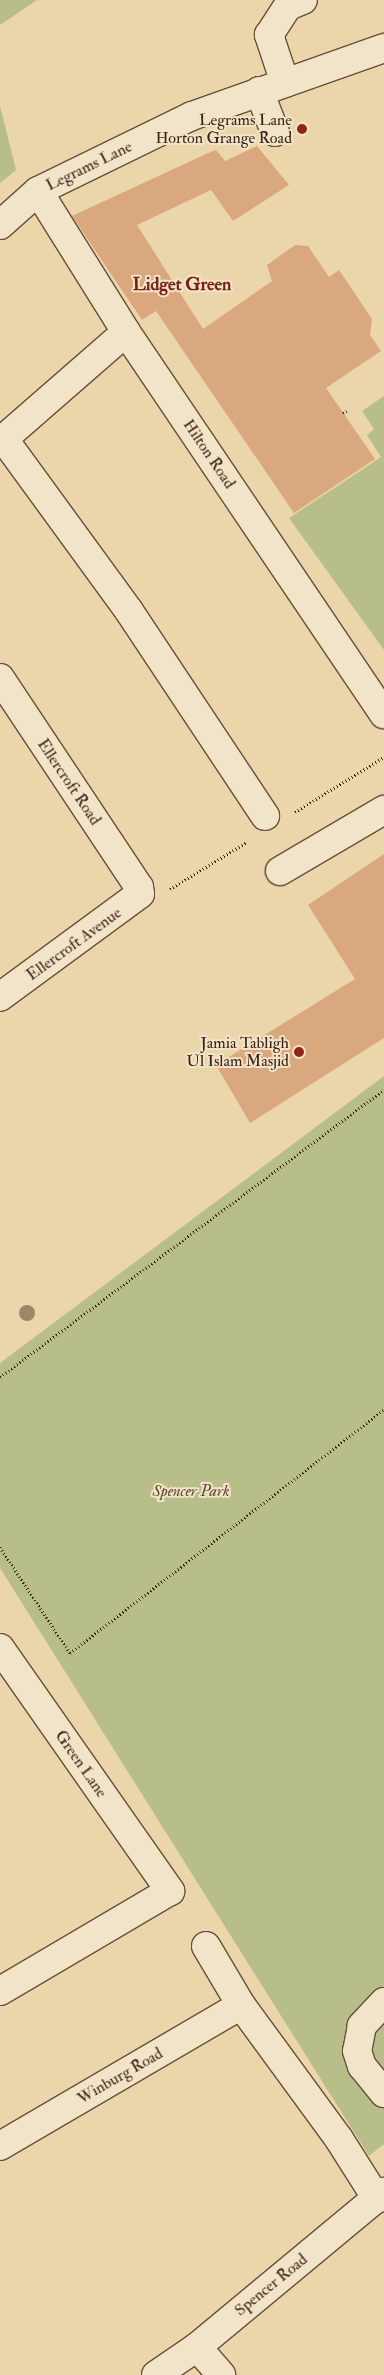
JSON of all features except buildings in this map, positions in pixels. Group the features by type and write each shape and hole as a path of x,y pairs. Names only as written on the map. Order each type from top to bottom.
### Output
{"street":[{"path":"285,83 269,35 288,6 303,0"},
{"name":"Legrams Lane","path":"0,225 38,192 192,116 384,48"},
{"path":"259,92 275,132"},
{"name":"Hilton Road","path":"38,192 141,340 384,714"},
{"path":"141,340 2,440 129,611 265,816"},
{"name":"Ellercroft Road","path":"0,678 139,887"},
{"path":"280,871 384,810"},
{"name":"Ellercroft Avenue","path":"0,997 136,900 139,887"},
{"name":"Green Lane","path":"0,1648 170,1891 0,1991"},
{"path":"206,1946 241,2005 380,2196"},
{"path":"384,2002 362,2026 358,2051 362,2066 384,2093"},
{"name":"Winburg Road","path":"0,2146 241,2005"},
{"name":"Spencer Road","path":"156,2375 197,2347 380,2196"},
{"path":"197,2347 221,2375"}],"path":[{"path":"0,1377 384,1090"},
{"path":"0,1548 70,1653 384,1409"}],"green space":[{"path":"0,0 37,0 0,25"},
{"path":"0,106 16,170 0,183"},
{"path":"384,396 384,650 289,518 381,457 367,435 374,429 362,411"},
{"name":"Spencer Park","path":"384,1076 384,2144 369,2156 0,1568 0,1363"}],"place":[{"name":"Legrams Lane Horton Grange Road","path":"302,129"},
{"name":"Jamia Tabligh Ul Islam Masjid","path":"299,1052"}],"district":[{"name":"Lidget Green","path":"182,285"}]}
